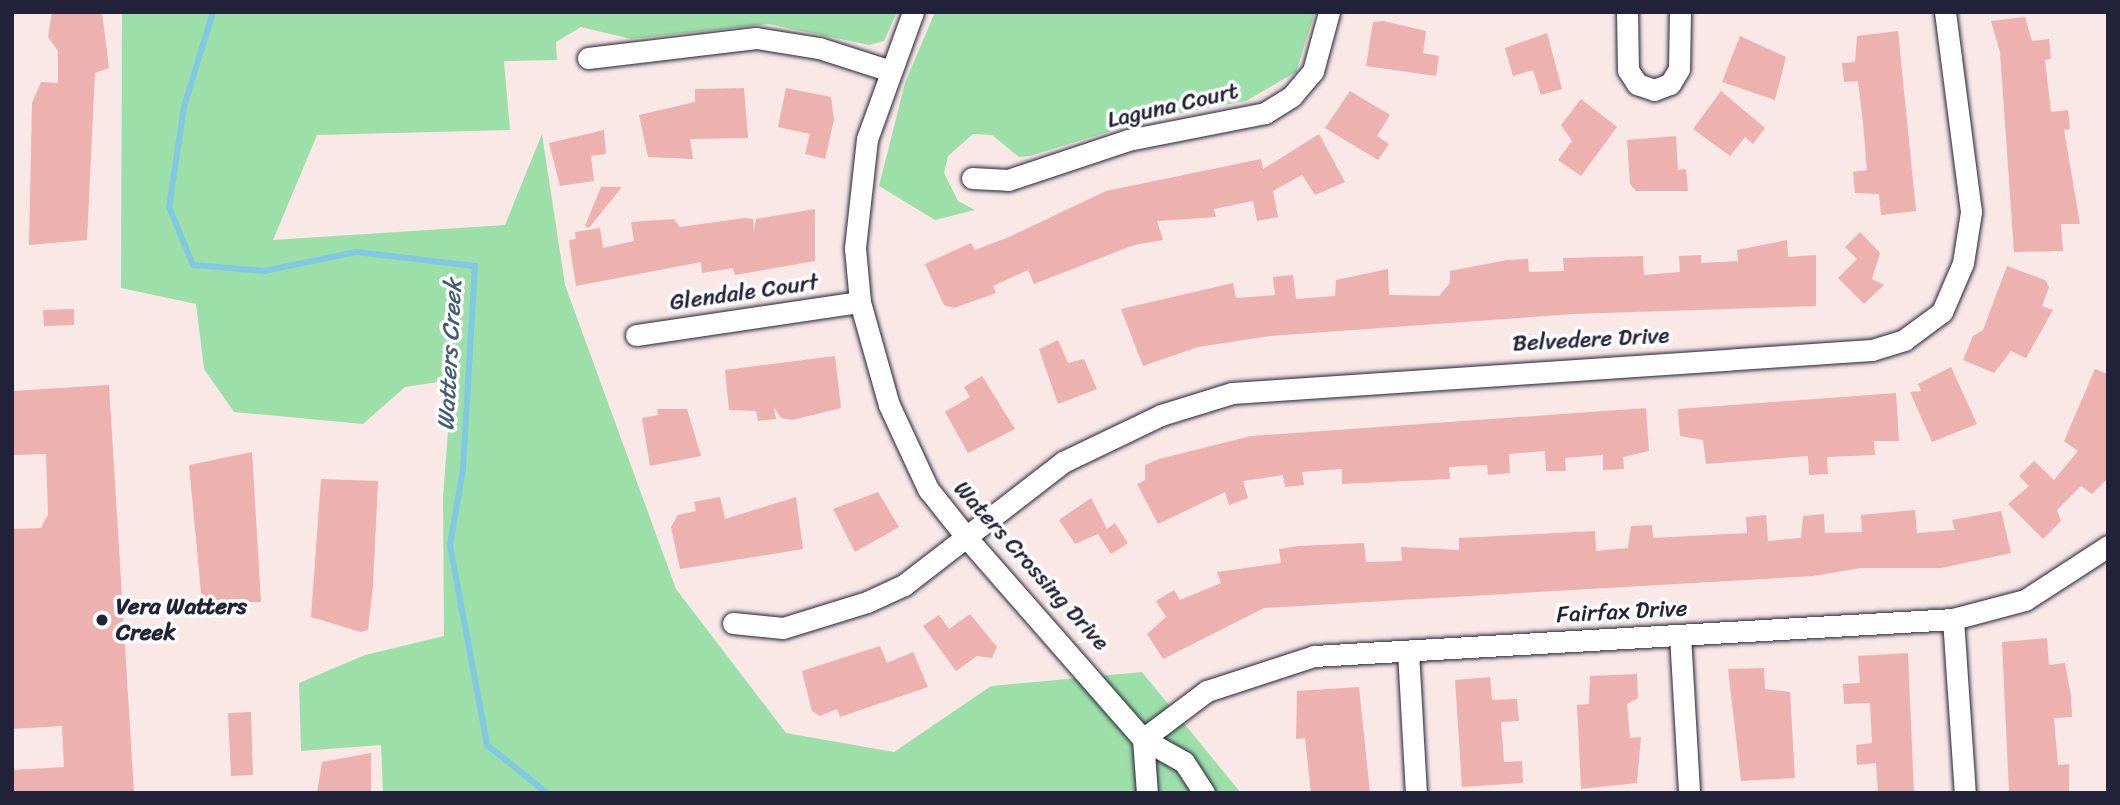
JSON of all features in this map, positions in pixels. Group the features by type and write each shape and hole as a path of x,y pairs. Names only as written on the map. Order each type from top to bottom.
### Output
{"street":[{"name":"Waters Crossing Drive","path":"913,12 888,70 859,190 860,302 888,405 928,489 967,538 1143,739 1184,762 1204,793"},
{"name":"Laguna Court","path":"972,178 1008,180 1128,140 1265,113 1292,96 1313,71 1329,12"},
{"path":"1627,12 1628,70 1637,84 1654,90 1670,83 1679,69 1680,12"},
{"name":"Belvedere Drive","path":"733,623 783,628 867,601 904,584 1094,445 1232,393 1872,350 1925,329 1942,312 1963,263 1971,212 1945,12"},
{"path":"588,58 756,38 819,48 888,70"},
{"name":"Glendale Court","path":"636,335 860,302"},
{"name":"Fairfax Drive","path":"1143,739 1207,691 1255,670 1314,656 1953,619 2025,600 2108,546"},
{"path":"1953,619 1965,793"},
{"path":"1680,635 1689,793"},
{"path":"1408,651 1416,793"},
{"path":"1143,739 1147,793"}],"green space":[{"path":"122,12 897,12 884,41 869,45 768,24 631,39 581,27 556,42 557,60 504,61 510,130 317,135 273,240 505,225 542,134 565,285 676,589 786,733 894,752 991,686 1142,672 1241,793 383,793 381,745 301,751 299,683 365,655 444,636 443,497 452,380 405,387 363,424 234,412 204,369 196,304 121,288"},
{"path":"935,12 1315,12 1296,72 1246,101 1153,118 1030,156 1019,157 992,135 973,134 948,156 944,173 958,201 975,210 935,220 879,186 905,83"}],"building":[{"path":"52,12 102,12 109,68 95,73 87,240 29,245 32,103 41,82 58,83 58,51 48,37"},
{"path":"2025,17 2032,41 2049,39 2051,59 2045,60 2051,112 2068,110 2070,129 2064,130 2080,224 2061,224 2063,251 2014,252 2000,52 1991,21"},
{"path":"1383,21 1426,31 1423,53 1439,56 1436,76 1366,66 1373,22"},
{"path":"1898,31 1916,211 1881,215 1879,194 1855,193 1853,172 1867,170 1863,123 1858,81 1844,82 1842,63 1855,62 1857,36"},
{"path":"1547,33 1562,89 1541,95 1533,70 1513,76 1505,48"},
{"path":"1740,36 1786,57 1775,100 1722,82"},
{"path":"744,88 748,138 690,139 693,159 648,157 639,115 695,102 695,89"},
{"path":"786,88 831,97 834,120 825,159 805,154 810,134 778,127"},
{"path":"1350,91 1390,115 1377,136 1389,144 1378,160 1325,128"},
{"path":"1721,91 1765,128 1753,144 1745,137 1730,156 1693,129"},
{"path":"1581,99 1617,127 1581,176 1558,160 1572,141 1561,125"},
{"path":"604,130 606,154 591,156 594,181 560,186 549,143"},
{"path":"1319,134 1345,182 1315,195 1302,175 1273,191 1278,217 1257,221 1253,201 1214,209 1216,217 1157,221 1163,240 1134,245 1034,284 1028,270 993,286 996,293 954,308 944,305 925,264 971,243 975,250 1009,237 1106,191 1261,159 1263,169"},
{"path":"1676,136 1678,170 1686,169 1688,191 1636,191 1630,184 1627,140"},
{"path":"601,187 622,187 589,228 585,226"},
{"path":"815,209 815,261 735,275 733,268 702,273 701,262 576,286 569,240 576,239 575,232 600,228 603,248 634,241 631,222 674,219 680,227 745,218 753,219 754,231 756,219"},
{"path":"1860,232 1880,253 1872,279 1884,285 1864,304 1838,278 1857,259 1845,247"},
{"path":"1787,240 1788,257 1816,255 1816,306 1573,314 1270,336 1198,347 1143,366 1121,309 1233,283 1236,298 1275,295 1273,277 1293,275 1296,299 1335,296 1336,280 1388,269 1389,295 1439,296 1450,283 1450,271 1507,260 1528,259 1529,272 1564,271 1563,258 1643,256 1644,275 1680,272 1679,256 1701,255 1701,263 1738,261 1737,250"},
{"path":"2007,266 2045,280 2049,287 2042,306 2053,310 2026,358 2011,351 1994,373 1963,360 1973,336 1983,330"},
{"path":"74,309 74,325 44,326 43,310"},
{"path":"1058,340 1068,363 1084,359 1097,389 1058,404 1039,349"},
{"path":"835,356 841,408 792,420 781,418 774,407 776,419 758,421 756,411 729,410 725,370"},
{"path":"1951,367 1977,424 1932,442 1910,392 1921,391 1918,384"},
{"path":"2095,369 2108,374 2108,478 2092,494 2081,486 2057,510 2061,521 2043,539 2008,504 2029,486 2019,476 2034,461 2054,480 2078,451 2064,441"},
{"path":"982,376 1015,429 968,453 945,412 970,397 964,387"},
{"name":"Vera Watters Creek","path":"109,385 134,793 12,793 12,770 64,767 62,726 12,729 12,529 41,528 48,515 46,454 12,455 12,391"},
{"path":"1896,393 1899,441 1874,441 1875,455 1827,457 1828,474 1809,475 1808,456 1706,464 1703,440 1680,436 1678,409"},
{"path":"1646,408 1649,451 1623,457 1624,469 1603,470 1603,455 1565,458 1566,471 1546,471 1545,451 1509,454 1510,473 1488,475 1487,465 1449,467 1450,479 1342,484 1342,469 1302,472 1304,485 1285,487 1283,475 1243,481 1248,498 1229,505 1225,492 1158,524 1137,484 1145,480 1145,465 1159,459 1251,436"},
{"path":"657,409 687,409 701,456 650,466 642,418 658,415"},
{"path":"252,452 261,602 202,603 189,465"},
{"path":"321,479 378,481 368,630 361,632 311,617"},
{"path":"878,492 899,527 855,552 833,509"},
{"path":"720,497 725,519 796,497 803,549 680,569 671,527 678,515 696,511 694,502"},
{"path":"1091,498 1107,529 1115,523 1128,543 1111,554 1098,534 1075,544 1059,520"},
{"path":"1915,510 1917,533 1955,530 1952,520 2001,511 2011,553 1941,568 1861,568 1813,576 1264,608 1163,659 1147,634 1166,617 1156,601 1174,590 1180,600 1221,583 1217,572 1281,563 1279,549 1364,543 1366,562 1402,561 1401,547 1459,550 1459,538 1595,531 1596,551 1628,548 1631,526 1652,525 1653,538 1747,533 1746,517 1766,515 1768,541 1801,538 1803,516 1824,514 1825,533 1862,532 1861,515"},
{"path":"970,614 997,647 992,658 977,656 956,671 923,626 939,615 949,629"},
{"path":"2047,638 2049,665 2065,663 2071,696 2072,717 2054,718 2058,765 2069,764 2069,793 2009,793 2002,642"},
{"path":"880,646 887,663 913,652 928,687 840,717 837,709 820,716 812,711 802,671"},
{"path":"1908,653 1914,793 1878,793 1876,763 1857,765 1856,745 1872,743 1870,703 1844,704 1843,684 1860,683 1858,656"},
{"path":"1764,668 1765,689 1790,692 1795,778 1741,781 1728,669"},
{"path":"1637,674 1638,698 1627,704 1630,738 1641,737 1637,783 1581,789 1577,705 1589,704 1590,676"},
{"path":"1490,677 1492,700 1517,699 1519,721 1501,722 1504,762 1522,761 1523,783 1462,787 1455,680"},
{"path":"1359,687 1370,793 1311,793 1305,738 1296,739 1297,691"},
{"path":"251,712 253,775 231,776 228,713"},
{"path":"371,753 371,793 317,793 322,762"}],"waterway":[{"name":"Watters Creek","path":"213,12 184,107 169,207 193,265 264,271 356,252 475,266 463,469 450,545 487,745 547,793"}],"place":[{"name":"Vera Watters Creek","path":"102,620"}]}
